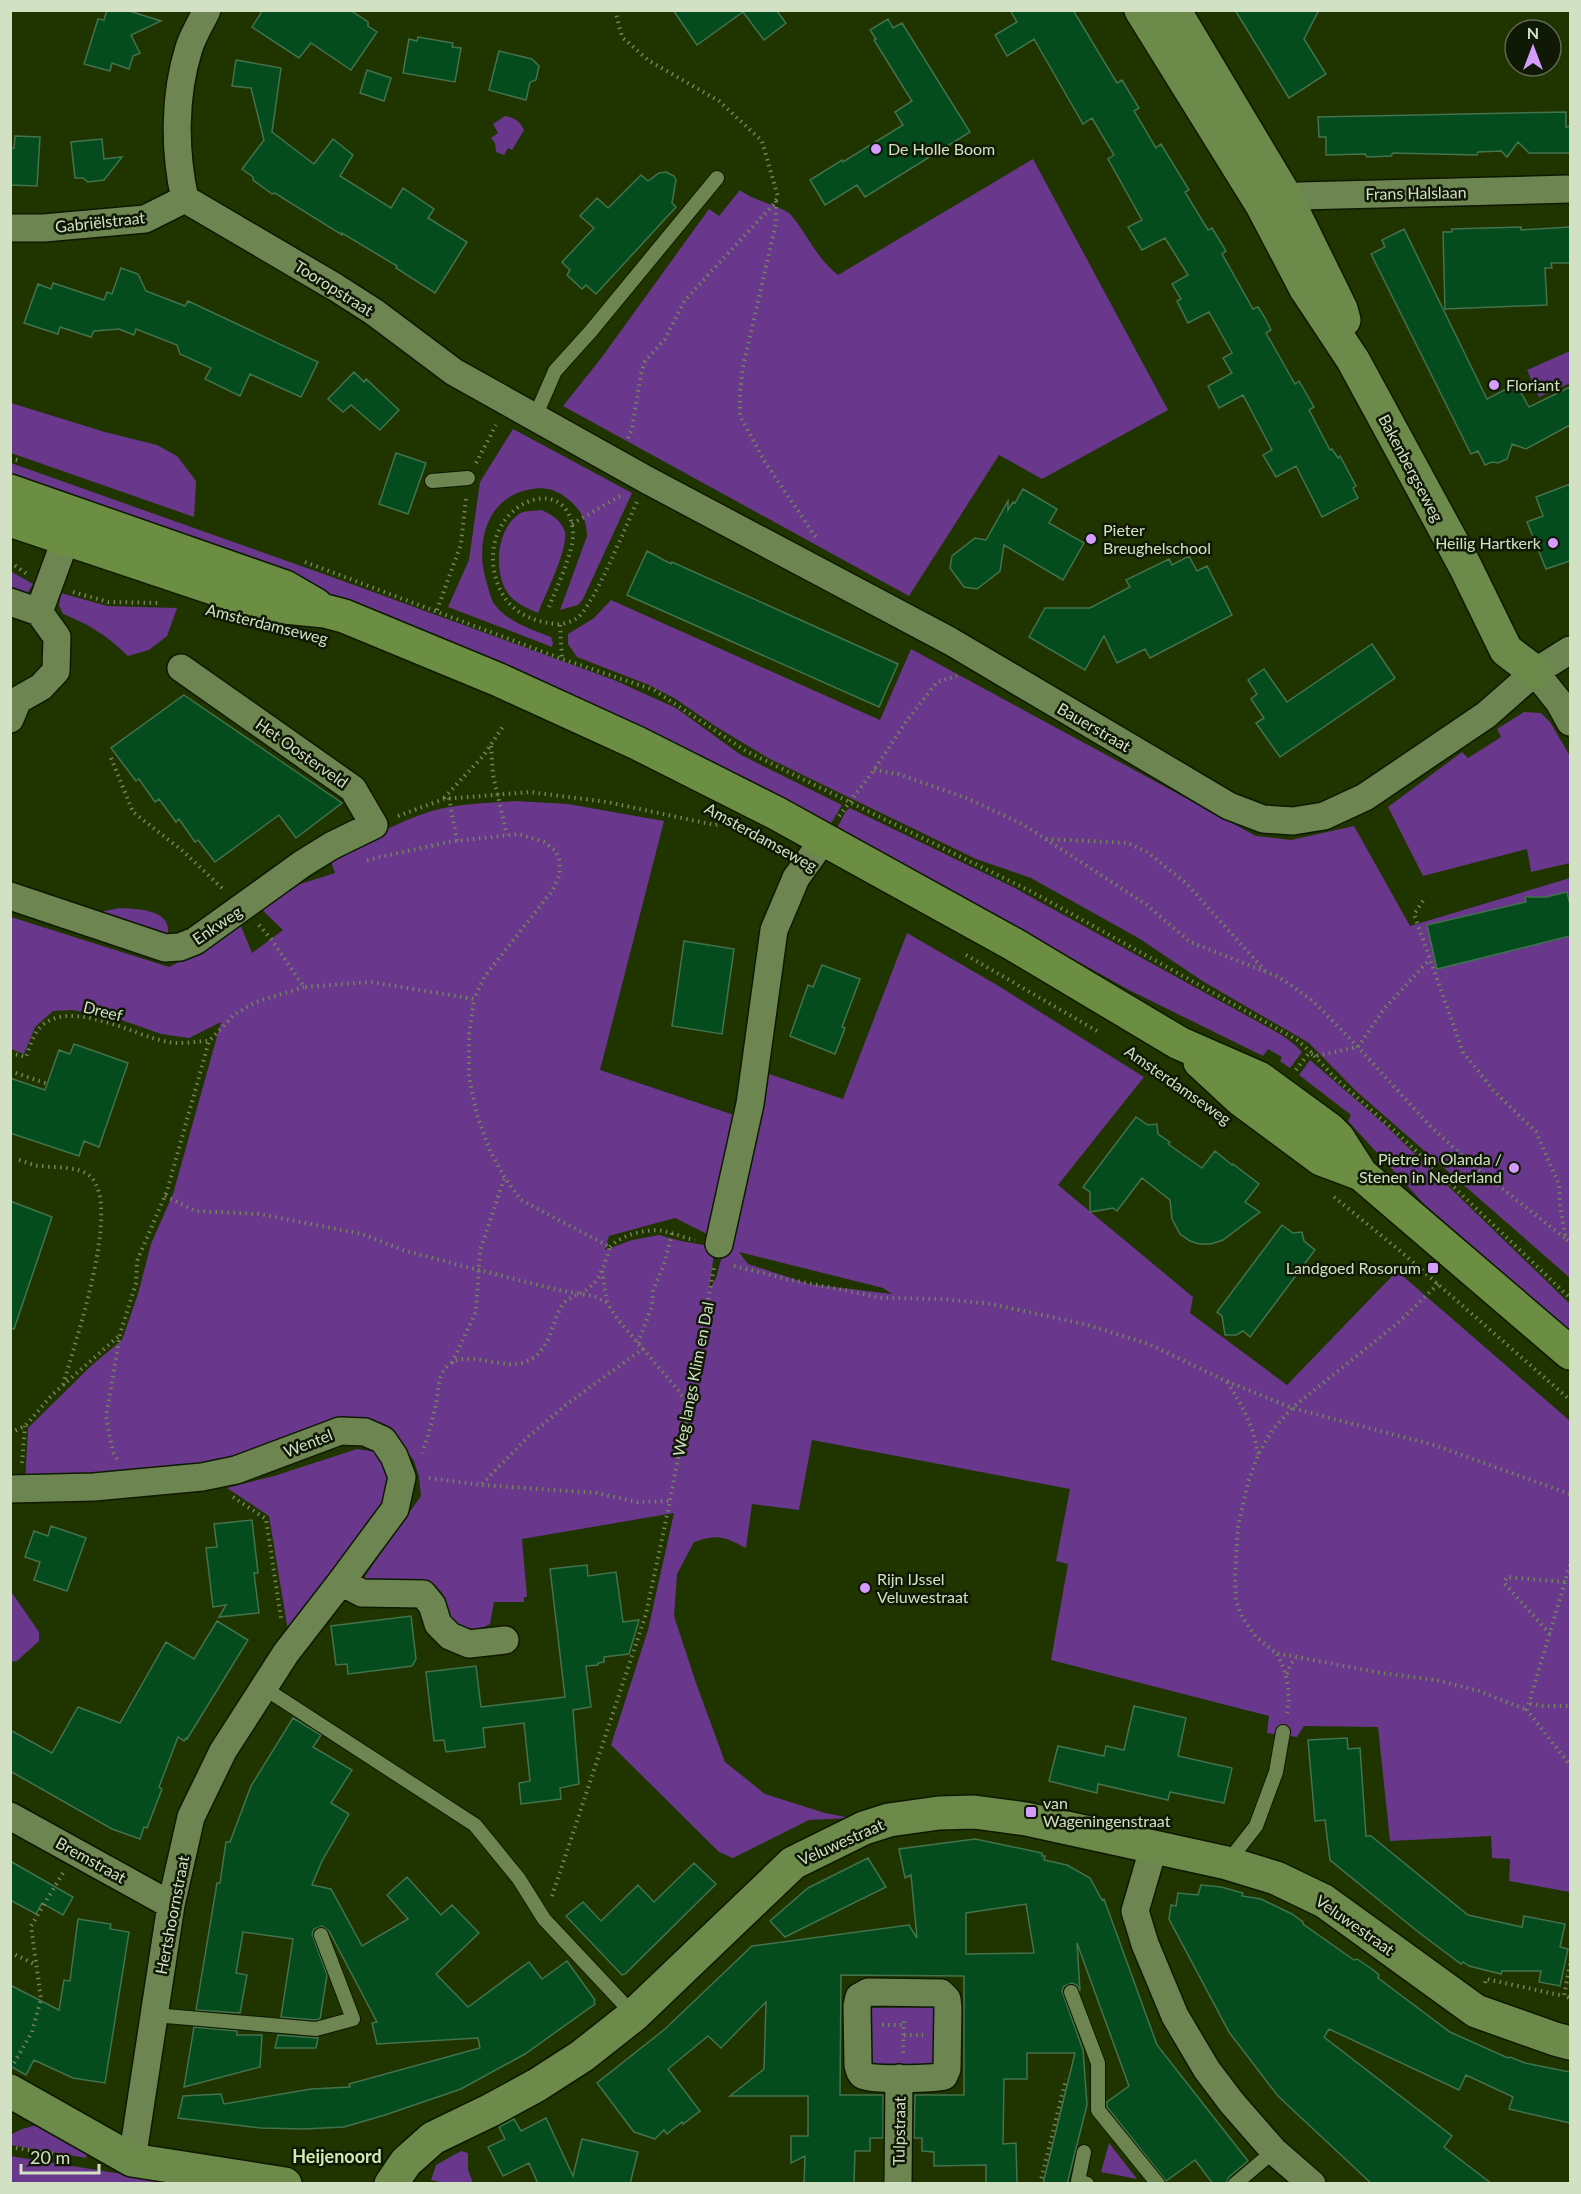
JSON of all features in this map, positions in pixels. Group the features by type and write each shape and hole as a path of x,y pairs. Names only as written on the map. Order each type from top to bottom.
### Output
{"main road":[{"name":"Amsterdamseweg","path":"10,491 71,526 264,606 325,611 344,616 510,685 637,743 824,839 1012,944 1179,1043 1259,1078 1329,1129 1338,1138 1361,1174 1570,1353"},
{"name":"Amsterdamseweg","path":"10,520 71,526"}],"street":[{"path":"185,199 180,179 178,107 182,74 189,46 207,10"},
{"name":"Bakenbergseweg","path":"1141,10 1274,202 1341,309 1353,360 1465,566 1506,650 1535,672 1559,702 1570,722"},
{"name":"Bakenbergseweg","path":"1174,10 1274,202"},
{"name":"Frans Halslaan","path":"1274,202 1300,196 1570,189"},
{"name":"Gabriëlstraat","path":"10,228 44,228 145,219 185,199"},
{"name":"Tooropstraat","path":"185,199 335,287 382,318 454,372 646,480"},
{"name":"Bauerstraat","path":"646,480 950,641 992,668 1229,806 1263,819 1293,821 1324,816 1365,797 1486,715 1535,672 1570,651"},
{"path":"39,612 71,526"},
{"path":"10,602 39,612 57,637 56,671 41,687 18,700 10,719"},
{"name":"Het Oosterveld","path":"181,668 353,789 374,825"},
{"name":"Enkweg","path":"10,896 139,941 165,948 180,947 195,942 302,864 374,825"},
{"path":"717,1252 750,1104 774,930 796,878 824,839"},
{"name":"Wentel","path":"16,1488 94,1487 202,1477 236,1470 340,1431 365,1432 383,1440 407,1473"},
{"path":"264,1688 286,1653 394,1509 407,1473"},
{"path":"341,1582 362,1593 423,1594 432,1605 438,1624 450,1636 469,1644 505,1640"},
{"name":"Hertshoornstraat","path":"132,2160 171,1905 191,1817 223,1751 264,1688"},
{"name":"Veluwestraat","path":"391,2184 406,2162 433,2138 537,2085 582,2056 634,2015 793,1863 864,1828 939,1813 974,1812 1026,1820 1154,1846 1227,1863 1276,1878 1324,1901 1476,2011 1570,2043"},
{"name":"Bremstraat","path":"10,1816 171,1905"},
{"path":"1154,1846 1136,1911 1145,1944 1175,2016 1207,2070 1232,2103 1274,2151 1312,2184"},
{"name":"Tulpstraat","path":"898,2184 901,2067"},
{"path":"16,2105 132,2160 285,2184"}],"lane":[{"path":"536,417 555,371 591,331 717,178"},
{"path":"432,481 468,478"},
{"path":"264,1688 475,1825 519,1880 544,1919 634,2015"},
{"path":"1227,1863 1256,1826 1276,1772 1283,1732"},
{"path":"154,2015 316,2029 353,2019 321,1935"},
{"path":"1071,1992 1098,2063 1098,2110 1158,2184"},
{"path":"1235,2184 1274,2151"},
{"path":"1084,2152 1078,2181 1087,2184"}],"path":[{"path":"776,200 776,223 743,367 740,416 765,462 818,542 813,568"},
{"path":"437,610 460,544 468,478 508,402"},
{"path":"549,607 574,536 566,509 554,501 541,498 527,501 514,508 500,526 493,547 492,569 500,593 509,605 527,618 560,625 577,618 591,601 646,480"},
{"path":"572,524 619,496"},
{"path":"51,584 108,602 169,603"},
{"path":"560,625 562,658"},
{"path":"848,802 874,770 908,719 937,682 992,668"},
{"path":"447,799 491,746 504,725"},
{"path":"491,746 493,775 507,835"},
{"path":"111,758 133,812 184,852 216,880 231,897"},
{"path":"874,770 898,774 969,799 1024,825 1147,904 1190,942 1279,977 1313,1001 1431,1127 1475,1167 1570,1243"},
{"name":"Amsterdamseweg","path":"498,794 530,792 607,802 715,825 733,822 723,817"},
{"path":"374,825 447,799 498,794"},
{"path":"447,799 457,841"},
{"path":"366,860 457,841 519,834 544,842 555,850 560,874 552,891 485,976 474,999 469,1035 469,1077 477,1115 490,1150 505,1178 521,1200 610,1247"},
{"path":"1046,839 1128,843 1147,852 1186,883 1265,972"},
{"path":"1423,902 1414,914 1463,1052 1494,1090 1536,1132 1559,1184 1566,1239"},
{"path":"257,924 271,939 304,987"},
{"path":"957,950 1099,1032"},
{"path":"1293,1076 1309,1053 1316,1056 1358,1047 1384,1009 1429,960"},
{"path":"130,1484 113,1452 106,1417 120,1334 136,1283 138,1261 165,1196 209,1041 235,1014 256,1002 304,987 370,982 474,999"},
{"name":"Dreef","path":"10,1053 26,1057 37,1031 50,1020 76,1016 104,1021 169,1043 209,1041"},
{"name":"Amsterdamseweg","path":"1149,1062 1187,1089"},
{"path":"10,1071 48,1084"},
{"path":"19,1160 38,1166 80,1171 89,1175 98,1185 101,1204 100,1238 94,1273 63,1385"},
{"path":"505,1178 480,1251 476,1311 452,1363 443,1372 428,1435 407,1473 431,1479 481,1485 597,1493 637,1502 670,1501"},
{"path":"1330,1194 1399,1250 1570,1400"},
{"path":"165,1196 196,1211 259,1214 362,1234 403,1250 558,1290 594,1296 607,1303 678,1390 688,1406"},
{"path":"452,1363 470,1358 513,1365 530,1360 545,1345 562,1304 591,1287 599,1278 613,1243 640,1232 656,1230 672,1233 787,1279 883,1298 942,1299 991,1304 1084,1324 1149,1344 1226,1381 1292,1408 1434,1445 1570,1494"},
{"path":"638,1343 652,1306 653,1290 664,1265 672,1233"},
{"name":"Weg langs Klim en Dal","path":"544,1919 646,1614 670,1501 717,1252"},
{"path":"602,1271 607,1303"},
{"path":"1283,1732 1289,1705 1289,1686 1286,1676 1276,1653 1257,1637 1242,1617 1236,1601 1238,1527 1248,1482 1258,1456 1273,1429 1292,1408 1399,1322 1438,1284"},
{"path":"10,1433 24,1426 63,1385 120,1334"},
{"path":"481,1485 528,1437 567,1404 644,1348"},
{"path":"1226,1381 1248,1417 1255,1436 1258,1456"},
{"path":"16,1488 24,1426"},
{"path":"202,1477 266,1519 286,1653"},
{"path":"1527,1710 1570,1564"},
{"path":"1550,1634 1504,1583 1507,1577 1566,1582"},
{"path":"1276,1653 1381,1673 1436,1680 1479,1691 1527,1710 1570,1765"},
{"path":"1286,1676 1297,1657"},
{"path":"1530,1704 1544,1707 1570,1706"},
{"path":"10,2070 32,2032 41,2000 31,1926 75,1852"},
{"path":"10,1952 37,1966"},
{"path":"1570,1964 1564,1996 1570,1998"},
{"path":"901,2067 904,2010"},
{"path":"1040,2184 1066,2079"}],"shaded area":[{"path":"505,116 517,120 524,130 512,150 508,148 504,155 496,152 495,143 491,138 498,133 493,124"},
{"path":"1033,159 1168,410 1042,479 999,455 909,596 563,406 602,357 709,209 719,216 740,190 791,215 824,262 838,275"},
{"path":"1570,351 1570,383 1539,397 1527,370"},
{"path":"11,403 105,432 157,445 177,456 196,481 194,517 11,453"},
{"path":"513,429 632,493 583,599 578,605 560,610 587,536 586,525 580,512 559,493 539,488 512,495 492,514 486,527 482,555 492,600 514,621 551,637 552,647 448,607 469,560 480,482"},
{"path":"11,463 614,680 676,708 741,755 842,805 830,825 571,695 452,642 323,592 11,484"},
{"path":"542,510 562,525 565,540 560,561 538,613 521,605 510,596 503,583 499,562 502,539 512,521 521,513"},
{"path":"10,571 33,584 27,594 11,594"},
{"path":"61,593 107,606 177,608 167,636 149,650 128,656 98,632 63,614 59,605"},
{"path":"611,600 880,720 911,649 1256,836 1291,840 1354,826 1410,926 1570,878 1570,1278 1356,1091 1309,1043 1204,982 1140,939 1031,878 976,859 846,796 768,758 674,698 649,685 577,657 568,644 568,634 594,618"},
{"path":"1524,712 1541,713 1550,722 1570,756 1570,863 1531,872 1527,849 1423,876 1388,807 1462,752 1468,758 1501,737 1497,729"},
{"path":"516,801 568,804 664,821 600,1070 737,1116 711,1236 675,1218 609,1236 605,1250 632,1240 659,1235 715,1247 709,1290 716,1278 725,1245 763,1072 843,1099 907,933 997,985 1144,1077 1058,1185 1193,1297 1190,1313 1287,1385 1397,1271 1570,1421 1570,1892 1509,1881 1510,1859 1492,1858 1491,1836 1390,1841 1378,1727 1304,1726 1297,1737 1267,1733 1269,1716 1051,1660 1068,1564 1056,1561 1070,1489 812,1440 799,1510 752,1504 746,1548 732,1541 715,1537 694,1542 677,1574 674,1616 725,1762 765,1794 825,1813 851,1818 809,1820 733,1858 719,1852 611,1745 648,1630 674,1513 522,1539 527,1597 524,1597 524,1602 494,1602 490,1624 479,1629 459,1630 447,1615 442,1593 435,1585 365,1580 365,1576 421,1496 414,1461 399,1439 378,1426 194,1468 25,1483 28,1428 91,1366 122,1340 138,1294 151,1244 173,1194 221,1022 189,1038 161,1034 116,1018 72,1010 53,1011 35,1027 24,1054 11,1049 11,917 169,967 197,953 238,919 252,953 283,930 257,905 275,892 335,873 330,859 393,827 432,811 463,805","holes":["739,1252 883,1288 892,1294 809,1284 748,1264"]},
{"path":"850,808 1013,887 1280,1034 1302,1052 1290,1068 1280,1061 1282,1057 1268,1049 1263,1056 1129,990 837,828"},
{"path":"120,908 143,910 158,915 164,919 168,933 165,935 102,914 104,911"},
{"path":"1310,1060 1383,1123 1570,1304 1570,1331 1424,1204 1348,1121 1351,1115 1299,1075"},
{"path":"357,1449 377,1452 386,1461 387,1480 383,1504 289,1637 269,1516 227,1488 274,1476"},
{"path":"10,1590 39,1632 39,1641 17,1661 11,1662"},
{"path":"934,2007 936,2068 871,2069 871,2008"},
{"path":"37,2125 45,2127 88,2151 86,2158 11,2145 10,2135"},
{"path":"1109,2143 1137,2179 1101,2172"},
{"path":"461,2151 468,2153 468,2170 473,2183 444,2183 431,2180 436,2165"},
{"path":"10,2156 147,2178 158,2182 173,2183 11,2183"}],"building":[{"path":"107,10 126,10 161,21 131,35 140,53 133,56 129,69 112,63 110,71 84,64 98,19 104,20"},
{"path":"263,10 350,10 368,22 368,26 377,32 351,70 311,43 299,58 252,27"},
{"path":"673,10 776,10 786,23 764,40 743,12 697,45"},
{"path":"1010,10 1073,10 1117,83 1122,80 1139,108 1134,111 1156,148 1161,144 1189,190 1185,192 1208,230 1212,228 1226,251 1222,254 1253,309 1258,307 1265,318 1271,330 1266,333 1295,384 1299,381 1314,407 1309,410 1330,450 1332,449 1338,458 1340,456 1356,486 1353,488 1358,498 1322,517 1296,466 1276,477 1263,455 1272,450 1243,395 1219,408 1208,386 1232,373 1223,358 1232,353 1209,312 1188,323 1177,301 1181,299 1172,284 1188,275 1165,238 1142,250 1128,227 1142,220 1108,159 1114,155 1092,118 1083,124 1034,39 1007,56 995,35 1017,22"},
{"path":"1235,10 1319,10 1304,39 1326,74 1289,98"},
{"path":"888,19 893,28 902,23 970,132 865,197 857,185 825,205 810,180 903,125 895,112 912,101 870,30"},
{"path":"418,37 453,43 452,47 461,48 455,82 403,73 409,39 417,41"},
{"path":"499,51 532,59 539,66 536,80 530,82 526,100 489,90"},
{"path":"236,60 281,68 272,132 314,164 333,139 353,155 340,176 391,208 403,188 434,209 428,218 467,242 435,293 396,268 397,266 275,193 272,194 242,169 264,140 251,88 232,86"},
{"path":"367,70 391,78 384,101 360,93"},
{"path":"1566,112 1566,127 1570,126 1570,153 1529,153 1518,142 1507,157 1501,151 1478,152 1477,155 1393,153 1391,156 1367,157 1365,154 1326,155 1326,137 1319,137 1318,117"},
{"path":"15,136 40,137 37,186 10,185 10,148 14,148"},
{"path":"102,139 104,159 122,157 104,180 88,182 83,178 75,178 71,142"},
{"path":"666,172 674,176 676,180 672,203 676,207 596,294 586,285 582,289 567,275 570,270 562,262 594,228 580,216 597,198 608,208 641,175 648,181 659,173"},
{"path":"1521,227 1521,230 1570,227 1570,263 1551,263 1552,268 1545,268 1547,305 1445,309 1443,232 1452,232 1452,229"},
{"path":"1404,229 1487,399 1516,384 1529,407 1570,387 1570,425 1526,449 1512,444 1507,459 1498,463 1492,462 1485,465 1478,451 1471,454 1371,254 1385,247 1382,240"},
{"path":"121,268 138,274 146,291 185,306 188,301 318,362 301,397 250,374 240,396 205,379 211,368 180,354 177,345 136,329 134,335 119,329 94,331 91,337 60,327 58,334 24,323 38,284 51,289 53,283 104,300 107,292 112,294"},
{"path":"354,372 364,382 366,379 399,410 380,430 351,405 343,412 328,399"},
{"path":"396,453 426,463 408,514 379,504"},
{"name":"Heilig Hartkerk","path":"1570,484 1570,561 1546,569 1527,522 1543,516 1536,497"},
{"path":"1023,489 1057,509 1049,523 1084,543 1063,580 1004,545 1000,571 977,589 964,587 950,568 952,556 975,538 986,540 1008,501 1008,510"},
{"path":"647,551 671,564 672,562 898,664 879,707 627,595"},
{"path":"1189,556 1197,571 1207,566 1232,615 1150,658 1145,649 1117,663 1104,636 1085,670 1029,637 1045,608 1090,608 1130,587 1126,580 1169,559 1172,565"},
{"path":"1372,644 1395,678 1280,757 1256,723 1264,718 1251,699 1257,694 1248,680 1264,669 1287,702"},
{"path":"184,695 342,803 296,838 279,815 215,862 198,840 195,842 179,819 176,822 159,799 155,802 139,779 136,781 111,748"},
{"path":"1567,892 1570,905 1570,936 1437,969 1427,925 1526,902 1525,897 1546,897"},
{"path":"684,941 734,949 722,1034 672,1026"},
{"path":"822,965 860,979 842,1027 845,1028 835,1054 790,1036 808,985 813,987"},
{"path":"74,1044 128,1063 99,1147 84,1141 79,1156 10,1133 10,1078 45,1090 59,1050 70,1054"},
{"path":"1136,1117 1148,1125 1157,1124 1158,1134 1170,1142 1168,1144 1202,1168 1215,1151 1233,1164 1259,1184 1245,1202 1260,1212 1223,1240 1211,1244 1199,1244 1180,1234 1172,1219 1170,1200 1142,1178 1117,1211 1113,1208 1090,1212 1090,1192 1083,1187"},
{"path":"10,1201 52,1217 14,1329 10,1328"},
{"path":"1282,1225 1293,1233 1302,1232 1304,1241 1315,1250 1250,1337 1243,1331 1236,1335 1225,1335 1222,1316 1217,1312"},
{"path":"252,1520 258,1573 254,1573 259,1613 219,1617 226,1605 213,1607 206,1548 217,1547 214,1524"},
{"path":"51,1526 86,1538 67,1591 34,1580 40,1562 25,1557 34,1531 48,1536"},
{"path":"587,1565 588,1576 616,1572 623,1622 639,1620 629,1654 604,1657 604,1662 598,1665 586,1666 591,1707 573,1710 579,1784 560,1788 561,1799 521,1804 519,1783 530,1781 524,1723 483,1728 485,1747 446,1752 444,1740 434,1741 426,1672 476,1666 481,1707 565,1697 550,1569"},
{"path":"411,1616 416,1659 412,1666 348,1674 347,1664 336,1665 331,1626"},
{"path":"217,1621 248,1640 187,1739 184,1741 178,1737 159,1787 162,1789 147,1828 144,1827 140,1839 112,1829 10,1771 10,1730 52,1753 78,1707 120,1723 166,1642 194,1659"},
{"path":"1134,1706 1186,1718 1178,1756 1232,1768 1224,1803 1170,1792 1168,1800 1098,1784 1097,1793 1049,1781 1058,1746 1104,1756 1106,1746 1124,1750"},
{"path":"293,1718 321,1735 313,1747 352,1770 331,1803 349,1814 322,1861 312,1885 331,1889 362,1946 408,1919 387,1895 407,1877 441,1915 452,1905 479,1933 436,1974 468,2007 529,1962 542,1979 567,1961 595,2000 595,2004 525,2054 461,2089 344,2127 261,2128 178,2118 183,2096 221,2094 224,2104 311,2089 350,2087 349,2084 480,2048 478,2038 377,2044 372,2023 377,2022 329,1931 322,1926 314,1929 312,1934 327,1975 320,2019 281,2017 293,1939 243,1932 236,1973 247,1975 240,2013 196,2010 226,1842 230,1842 251,1786"},
{"path":"1347,1738 1348,1749 1360,1748 1366,1836 1371,1836 1468,1915 1522,1927 1524,1916 1565,1924 1560,1947 1568,1949 1560,1986 1539,1982 1541,1971 1502,1971 1501,1974 1469,1966 1463,1962 1461,1964 1330,1860 1325,1820 1315,1821 1308,1740"},
{"path":"975,1839 1042,1853 1042,1856 1045,1856 1044,1860 1067,1865 1090,1878 1102,1900 1104,1899 1157,2045 1248,2161 1229,2177 1226,2184 1213,2184 1195,2160 1166,2181 1107,2107 1107,2102 1129,2086 1077,1943 1080,1991 1077,1985 1072,1983 1064,1986 1062,1991 1083,2050 1087,2105 1067,2184 1043,2184 1075,2053 1027,2053 1027,2079 1004,2079 1003,2144 1016,2143 1017,2184 986,2184 986,2165 934,2166 934,2152 922,2151 922,2138 914,2138 915,2095 964,2095 964,1976 841,1975 840,2095 883,2095 883,2138 870,2138 870,2151 855,2151 854,2184 804,2184 805,2156 791,2163 791,2136 808,2136 808,2096 730,2096 764,2069 766,2002 721,2048 708,2036 668,2069 700,2111 667,2134 664,2130 655,2139 634,2132 597,2083 665,2029 752,1946 909,1925 917,1938 911,1875 905,1878 899,1849","holes":["1026,1904 1034,1953 966,1954 966,1913"]},
{"path":"868,1858 886,1887 785,1937 770,1921 808,1888"},
{"path":"10,1861 73,1897 63,1915 42,1903 36,1914 10,1900"},
{"path":"694,1863 716,1884 625,1974 622,1975 566,1916 583,1902 601,1921 638,1885 654,1902"},
{"path":"1201,1885 1243,1893 1242,1896 1261,1899 1292,1914 1354,1960 1357,1959 1372,1969 1379,1975 1378,1978 1450,2032 1508,2058 1570,2072 1570,2123 1509,2109 1513,2097 1466,2075 1459,2090 1329,2029 1324,2037 1452,2136 1444,2147 1492,2184 1372,2184 1278,2096 1229,2032 1169,1919 1171,1905 1176,1906 1178,1893 1198,1895"},
{"path":"78,1919 111,1924 110,1929 129,1932 105,2083 73,2078 34,2060 26,2075 10,2066 10,1985 59,2010 64,1980 70,1981"},
{"path":"194,2027 237,2031 237,2035 262,2035 260,2067 184,2087"},
{"path":"278,2035 318,2038 316,2048 275,2048"},
{"path":"546,2118 573,2176 582,2139 638,2152 630,2184 538,2184 529,2163 503,2176 488,2147 505,2139 499,2127 514,2119 521,2131"}],"place":[{"name":"De Holle Boom","path":"876,149"},
{"name":"Floriant","path":"1494,385"},
{"name":"Pieter Breughelschool","path":"1091,539"},
{"name":"Heilig Hartkerk","path":"1553,543"},
{"name":"Pietre in Olanda / Stenen in Nederland","path":"1514,1168"},
{"name":"Landgoed Rosorum","path":"1433,1268"},
{"name":"Rijn IJssel Veluwestraat","path":"865,1588"},
{"name":"van Wageningenstraat","path":"1031,1812"}],"district":[{"name":"Heijenoord","path":"337,2157"}]}
